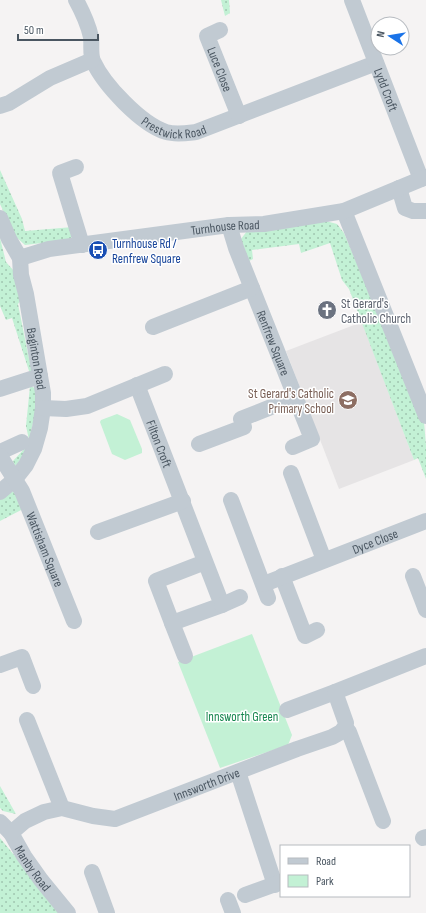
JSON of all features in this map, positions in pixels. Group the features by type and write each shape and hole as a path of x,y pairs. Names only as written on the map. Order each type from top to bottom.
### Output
{"street":[{"path":"0,106 50,78 92,60 91,37 83,13 76,0"},
{"name":"Lydd Croft","path":"352,0 376,63 424,178"},
{"name":"Luce Close","path":"220,30 207,36 239,116"},
{"name":"Prestwick Road","path":"92,60 115,92 138,116 150,125 167,132 180,134 196,132 376,63"},
{"path":"76,166 60,173 82,245"},
{"name":"Turnhouse Road","path":"20,258 49,249 229,225 264,224 344,211 424,178"},
{"path":"399,188 405,208 413,211 426,211"},
{"path":"344,211 426,416"},
{"name":"Baginton Road","path":"0,218 9,239 20,258 21,275 26,294 40,376 43,408 40,428 34,449 26,465 15,479 0,492"},
{"name":"Renfrew Square","path":"229,225 236,248 312,439 293,447"},
{"path":"153,327 252,288"},
{"path":"43,408 66,409 82,407 165,374"},
{"path":"0,389 40,376"},
{"name":"Filton Croft","path":"137,385 222,605"},
{"path":"199,444 244,427 241,419 296,397"},
{"path":"0,452 22,442"},
{"name":"Wattisham Square","path":"0,456 22,491 74,621"},
{"path":"291,472 324,560"},
{"name":"Dyce Close","path":"231,500 266,591 282,576 426,521"},
{"path":"98,532 183,501"},
{"path":"185,656 156,581 205,562"},
{"path":"282,576 305,636 317,630"},
{"path":"413,576 426,610"},
{"path":"172,623 240,598"},
{"path":"287,710 426,656"},
{"path":"0,665 22,657 33,686"},
{"path":"335,692 346,723 345,727 349,732 383,821"},
{"path":"27,720 62,808"},
{"name":"Innsworth Drive","path":"6,828 25,822 44,812 62,808 93,816 115,819 332,737 341,732 345,727"},
{"path":"238,772 278,884 245,895"},
{"name":"Manby Road","path":"6,828 41,880 68,913"},
{"path":"92,872 107,913"}],"shaded area":[{"name":"St Gerard's Catholic Primary School","path":"362,322 414,460 339,489 286,351"}],"green space":[{"path":"221,0 229,0 230,13 225,16"},
{"path":"0,170 22,219 25,231 73,227 72,237 68,240 25,245 15,236 0,204"},
{"path":"322,220 337,224 344,233 424,422 426,479 418,458 414,460 349,289 342,280 330,243 301,253 299,244 252,250 253,259 249,261 241,239 247,231"},
{"path":"0,238 6,262 14,271 21,300 18,304 29,359 33,371 29,371 12,318 6,320 0,306"},
{"path":"30,386 36,390 35,414 29,440 26,426"},
{"path":"117,414 130,420 142,449 142,453 125,460 112,454 100,422 101,420"},
{"path":"29,440 26,453 15,466 13,461 24,449"},
{"path":"13,491 25,508 0,521 0,499"},
{"name":"Innsworth Green","path":"252,634 292,735 288,745 220,768 178,662"},
{"path":"0,786 16,814 3,811 0,808"},
{"path":"0,838 62,913 0,913"}],"place":[{"name":"Turnhouse Rd / Renfrew Square","path":"98,250"},
{"name":"St Gerard's Catholic Church","path":"327,310"},
{"name":"St Gerard's Catholic Primary School","path":"348,400"}]}
